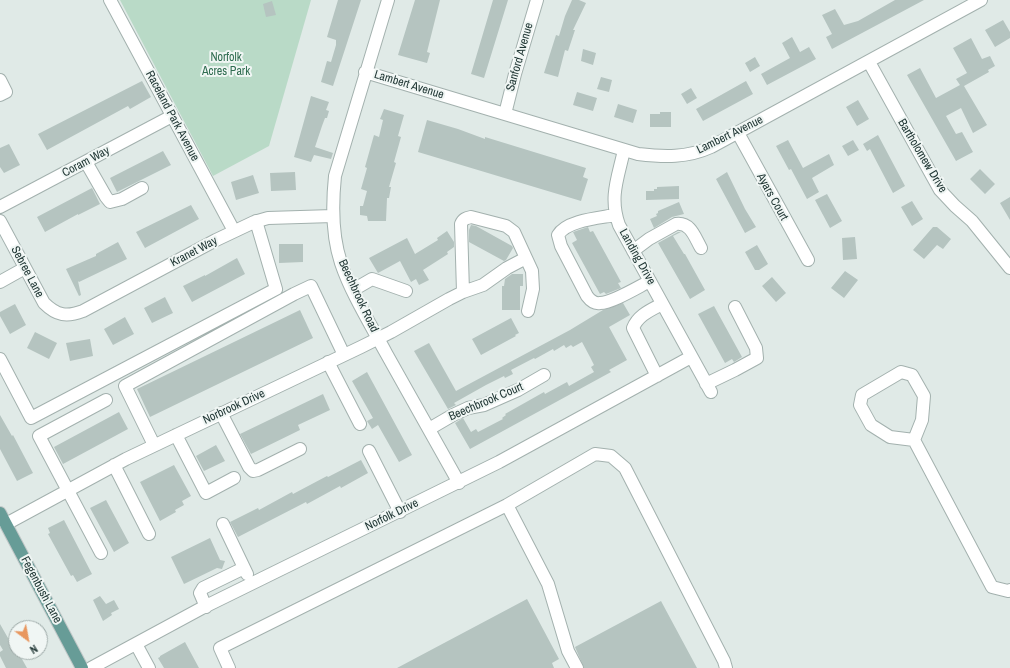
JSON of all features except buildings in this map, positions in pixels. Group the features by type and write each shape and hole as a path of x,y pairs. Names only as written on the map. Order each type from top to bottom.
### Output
{"main road":[{"name":"Fegenbush Lane","path":"3,518 82,668"}],"street":[{"name":"Raceland Park Avenue","path":"110,0 234,232"},
{"name":"Beechbrook Road","path":"388,0 365,72 335,176 333,197 335,233 341,263 353,290 459,483"},
{"name":"Sanford Avenue","path":"504,114 537,0"},
{"name":"Lambert Avenue","path":"365,72 638,154 661,157 680,156 702,151 738,133 981,0"},
{"name":"Bartholomew Drive","path":"868,62 940,190 972,221 1010,268"},
{"path":"0,80 6,92 0,95"},
{"name":"Coram Way","path":"0,207 172,116"},
{"name":"Ayars Court","path":"738,133 808,260"},
{"name":"Landing Drive","path":"624,150 614,196 616,215 619,225 708,388 735,370 757,358 756,348 735,306"},
{"path":"86,162 99,187 110,202 122,199 142,188"},
{"path":"616,215 583,221 566,227 560,231 558,235 561,246 586,296 594,302 602,303 650,281"},
{"name":"Kranet Way","path":"63,314 73,315 83,311 256,221 268,218 334,216"},
{"path":"463,292 461,224 467,218 471,217 506,226 514,232 532,271 533,289 528,311"},
{"name":"Sebree Lane","path":"0,221 44,303 56,312 63,314"},
{"path":"0,359 32,418 276,289 256,221"},
{"path":"633,251 649,239 680,223 686,225 690,229 701,248"},
{"name":"Norbrook Drive","path":"3,518 69,490 154,445 344,355 463,292 483,285 507,268 526,258"},
{"path":"0,282 25,268"},
{"path":"353,290 372,279 406,291"},
{"path":"154,445 125,386 243,321 311,286 344,355"},
{"path":"657,376 633,328 636,321 644,314 662,304"},
{"name":"Norfolk Drive","path":"91,668 206,607 500,462 691,357"},
{"path":"328,362 360,424"},
{"path":"914,440 890,437 871,425 860,405 862,395 901,372 912,375 924,396 922,420 914,440 992,587 1008,592 1010,590"},
{"name":"Beechbrook Court","path":"429,429 452,415 468,408 484,405 518,390 544,375"},
{"path":"101,553 69,490 39,436 106,400"},
{"path":"221,413 249,467 253,471 258,470 300,449"},
{"path":"176,435 206,493 234,478"},
{"path":"369,450 400,512"},
{"path":"229,668 220,648 507,505 595,454 611,456 625,468 724,661 726,668"},
{"path":"114,466 149,534"},
{"path":"507,505 548,584 568,651 577,668"},
{"path":"223,524 252,584"},
{"path":"206,607 200,593 203,588 244,568"},
{"path":"136,644 149,668"}],"green space":[{"name":"Norfolk Acres Park","path":"120,0 311,0 269,146 213,176"}]}
